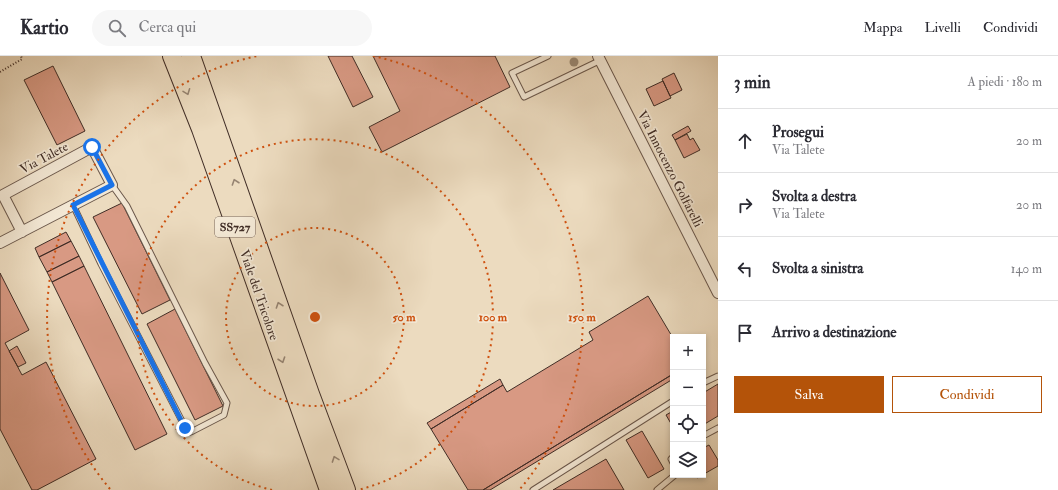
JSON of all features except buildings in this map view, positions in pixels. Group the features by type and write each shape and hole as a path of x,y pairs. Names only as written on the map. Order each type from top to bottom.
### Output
{"highway":[{"name":"Viale del Tricolore","path":"172,56 303,397 316,429 346,490"},
{"name":"Viale del Tricolore","path":"191,56 303,397"},
{"name":"Viale del Tricolore","path":"316,429 329,490"}],"street":[{"name":"Via Innocenzo Golfarelli","path":"600,58 718,293"},
{"name":"Via Talete","path":"22,232 3,195 92,147 112,185"},
{"path":"0,243 112,185"}],"lane":[{"path":"548,56 512,73 524,97 600,58"},
{"path":"73,205 185,428 191,432 224,415 227,403 205,363 127,206 112,185"},
{"path":"706,382 718,376"},
{"path":"533,490 670,403"},
{"path":"706,434 718,428"},
{"path":"657,490 671,478"}],"path":[{"path":"0,72 22,59 21,56"}],"route":[{"path":"92,147 112,185 73,205 80,223 185,428"}]}
